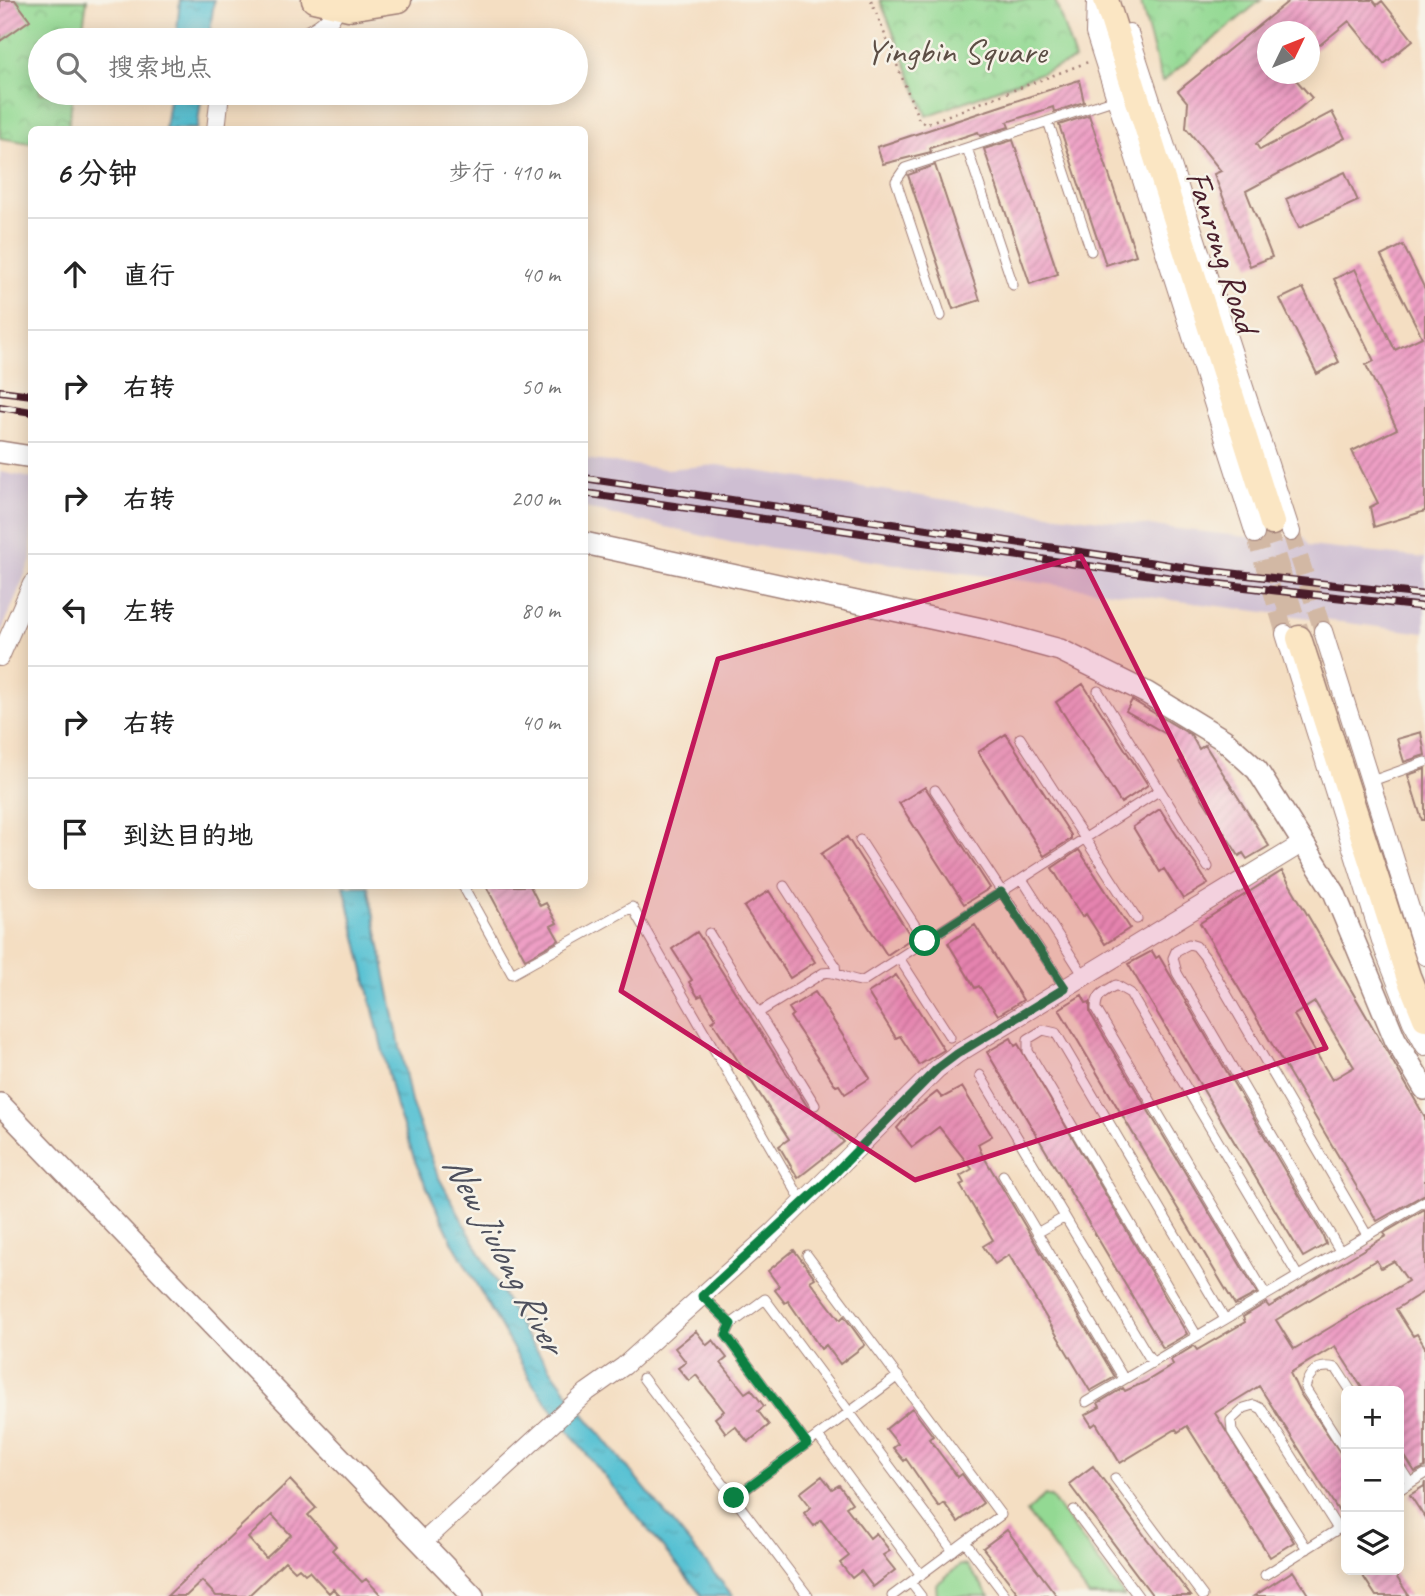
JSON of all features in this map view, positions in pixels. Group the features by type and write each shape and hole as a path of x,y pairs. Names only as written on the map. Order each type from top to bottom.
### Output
{"main road":[{"path":"325,4 399,0"},
{"name":"Fanrong Road","path":"1097,0 1270,528"},
{"name":"Fanrong Road","path":"1109,0 1270,528"},
{"path":"1304,635 1425,995"},
{"path":"1304,635 1408,975 1425,1018"}],"street":[{"path":"1097,0 1095,33 1116,99 1270,528"},
{"path":"320,28 331,20 325,4"},
{"path":"216,126 219,105"},
{"path":"0,452 28,456"},
{"path":"588,544 986,630 1060,650 1147,693 1224,740 1257,770 1334,892 1395,1039 1425,1089"},
{"path":"0,657 28,593"},
{"path":"1304,635 1369,782 1425,956"},
{"path":"1304,635 1384,950 1412,1022 1425,1046"},
{"path":"422,1544 587,1392 624,1366 803,1203 937,1069 957,1054 1303,843"},
{"path":"0,1104 473,1596"}],"lane":[{"path":"941,316 896,181 905,168 1116,99"},
{"path":"1048,121 1091,251"},
{"path":"967,148 1013,285"},
{"path":"1098,691 1208,867"},
{"path":"1020,738 1137,919"},
{"path":"1369,782 1425,762"},
{"path":"936,790 1065,988"},
{"path":"758,1013 823,972 836,974 850,981 863,981 1160,790"},
{"path":"860,840 925,941"},
{"path":"1021,879 1084,976"},
{"path":"784,886 835,965 836,974"},
{"path":"465,889 512,974 632,907 803,1203"},
{"path":"709,933 816,1105"},
{"path":"1340,1251 1177,973 1173,958 1176,951 1189,944 1196,946 1205,957 1367,1235"},
{"path":"899,958 950,1037"},
{"path":"1266,1295 1096,1009 1096,999 1108,989 1116,985 1130,993 1298,1276"},
{"path":"1197,1336 1028,1051 1028,1040 1043,1030 1056,1033 1225,1319"},
{"path":"981,1075 1152,1362"},
{"path":"1003,1175 1124,1379"},
{"path":"1086,1402 1425,1201"},
{"path":"1037,1233 1065,1217"},
{"path":"807,1255 1001,1515 892,1596"},
{"path":"702,1296 731,1324"},
{"path":"807,1444 726,1335 731,1324 765,1299 953,1551"},
{"path":"1341,1444 1305,1388 1308,1377 1316,1369 1326,1366 1336,1368 1348,1386"},
{"path":"734,1498 898,1376"},
{"path":"643,1378 808,1596"},
{"path":"1307,1549 1232,1431 1231,1420 1244,1408 1254,1405 1262,1409 1341,1525"},
{"path":"818,1436 921,1574"},
{"path":"1404,1474 1410,1483"},
{"path":"1404,1487 1425,1474"},
{"path":"1115,1478 1203,1596"},
{"path":"1074,1510 1138,1596"},
{"path":"1265,1575 1341,1527"},
{"path":"965,1542 1006,1596"},
{"path":"911,1583 921,1596"}],"path":[{"path":"871,0 919,120 925,124 1103,57"}],"highlighted area":[{"path":"1081,556 1326,1048 915,1180 621,991 718,659"}],"shaded area":[{"path":"588,459 666,469 717,465 1007,509 1247,537 1303,537 1309,546 1425,558 1425,633 733,543 588,509"},
{"path":"0,472 28,477 28,567 0,635"}],"green space":[{"path":"0,0 87,0 83,28 28,28 28,105 71,105 68,126 28,126 28,143 0,138"},
{"name":"Yingbin Square","path":"880,0 1055,0 1075,60 927,116"},
{"path":"1140,0 1261,0 1162,82"},
{"path":"1045,1495 1051,1497 1124,1596 1089,1596 1027,1512"},
{"path":"960,1565 967,1566 990,1596 937,1596 936,1585"}],"water":[{"path":"180,0 214,0 210,28 177,28"},
{"path":"168,105 200,105 197,126 165,126"},
{"path":"345,889 369,889 411,1102 438,1176 524,1333 587,1418 733,1596 702,1596 533,1384 453,1243 417,1166 396,1107"}],"building":[{"path":"0,0 15,0 30,20 0,41"},
{"path":"1290,0 1373,0 1377,5 1382,1 1413,40 1384,64 1349,21 1320,45 1320,21 1264,21"},
{"path":"1257,27 1257,84 1300,84 1312,98 1256,144 1260,150 1332,112 1345,138 1246,191 1272,257 1250,266 1214,174 1221,171 1186,128 1188,103 1178,91"},
{"path":"1079,80 1084,102 1054,112 1053,107 1007,122 1009,127 980,136 978,132 930,148 931,152 883,164 877,147"},
{"path":"1089,115 1136,255 1106,265 1059,125"},
{"path":"1013,140 1058,274 1030,284 984,149"},
{"path":"935,165 980,300 953,309 908,175"},
{"path":"1345,172 1358,201 1299,228 1286,199"},
{"path":"1403,245 1425,289 1425,511 1374,527 1370,507 1378,503 1352,451 1397,429 1366,365 1374,361 1334,279 1355,269 1395,350 1422,337 1381,256"},
{"path":"1303,288 1339,362 1317,374 1280,299"},
{"path":"1083,684 1148,785 1121,803 1056,702"},
{"path":"1132,700 1191,735 1199,749 1205,745 1269,846 1247,859 1243,853 1239,856 1179,762 1183,759 1166,734 1126,711"},
{"path":"1421,732 1425,755 1404,762 1397,739"},
{"path":"1006,734 1071,835 1071,839 1044,856 978,752"},
{"path":"1425,769 1425,820 1422,820 1408,775"},
{"path":"925,787 990,888 964,904 899,803"},
{"path":"1160,809 1208,884 1183,899 1164,869 1160,872 1133,827"},
{"path":"847,837 912,938 887,955 821,854"},
{"path":"1079,850 1130,928 1105,944 1086,914 1082,917 1052,868"},
{"path":"1282,871 1425,1117 1425,1194 1377,1221 1200,923","holes":["1315,1002 1354,1067 1332,1080 1294,1015"]},
{"path":"488,889 532,889 540,906 546,903 557,923 551,926 559,940 525,959"},
{"path":"769,891 815,962 790,978 744,907"},
{"path":"975,925 1023,1000 998,1015 979,986 975,988 948,943"},
{"path":"697,932 809,1109 817,1117 819,1115 844,1142 798,1178 779,1146 789,1139 712,1021 716,1018 702,995 698,997 689,982 692,980 672,949"},
{"path":"1152,951 1156,958 1159,956 1323,1236 1326,1244 1303,1257 1128,964"},
{"path":"896,975 944,1050 919,1065 900,1036 896,1038 868,993"},
{"path":"815,992 870,1078 845,1094 839,1085 836,1086 790,1017 793,1014 789,1008"},
{"path":"1082,995 1086,1003 1090,1002 1090,1013 1257,1293 1235,1305 1059,1009"},
{"path":"1011,1038 1015,1046 1018,1044 1187,1334 1163,1348 987,1052"},
{"path":"962,1087 992,1136 978,1144 981,1152 1115,1377 1090,1391 1009,1255 995,1264 983,1246 993,1240 960,1185 964,1183 960,1176 972,1169 939,1127 912,1147 897,1128 909,1114 937,1092 942,1098"},
{"path":"1425,1209 1425,1291 1396,1309 1413,1336 1417,1334 1425,1347 1425,1467 1415,1472 1404,1455 1404,1386 1361,1386 1335,1346 1290,1373 1299,1392 1341,1454 1341,1515 1259,1386 1215,1413 1294,1542 1270,1557 1187,1426 1178,1432 1176,1429 1120,1463 1096,1423 1092,1426 1085,1415 1100,1407 1098,1403 1123,1388 1125,1391 1145,1382 1173,1365 1171,1360 1194,1346 1197,1350 1245,1322 1243,1317 1266,1303 1269,1307 1386,1236 1384,1233","holes":["1376,1260 1381,1268 1394,1261 1408,1281 1294,1349 1276,1320"]},
{"path":"794,1250 815,1278 810,1281 840,1320 844,1316 865,1345 840,1364 826,1345 821,1349 788,1301 785,1303 775,1290 779,1286 768,1271"},
{"path":"696,1331 707,1345 713,1340 727,1358 721,1363 745,1393 751,1389 764,1406 758,1411 769,1425 748,1442 735,1426 726,1433 715,1418 724,1411 696,1375 689,1381 678,1368 686,1362 675,1348"},
{"path":"912,1408 933,1436 929,1439 958,1477 962,1474 983,1503 958,1522 944,1503 939,1507 906,1459 904,1461 893,1448 898,1444 886,1429"},
{"path":"1093,1466 1191,1596 1153,1596 1069,1484"},
{"path":"822,1476 832,1489 839,1485 852,1503 846,1507 870,1538 876,1533 890,1551 883,1555 895,1570 873,1587 861,1571 852,1578 840,1563 849,1556 821,1520 814,1526 804,1513 811,1507 800,1493"},
{"path":"290,1480 316,1508 308,1515 336,1546 332,1550 362,1582 366,1579 382,1596 340,1596 333,1589 329,1593 309,1571 305,1574 299,1568 295,1571 285,1561 248,1596 216,1596 202,1581 186,1596 167,1596","holes":["272,1515 291,1535 266,1558 248,1538"]},
{"path":"1425,1482 1425,1518 1410,1495 1424,1486"},
{"path":"1007,1530 1057,1596 1020,1596 983,1548"},
{"path":"1293,1571 1309,1596 1254,1596"},
{"path":"1362,1575 1395,1575 1409,1596 1376,1596"}],"tunnel":[{"path":"1263,523 1299,638"},
{"path":"1291,532 1323,631"},
{"path":"1255,534 1285,634"}],"railway":[{"path":"0,391 28,394"},
{"path":"0,407 28,411"},
{"path":"588,479 1202,570 1425,595"},
{"path":"588,494 1200,582 1425,607"}],"route":[{"path":"734,1498 807,1444 726,1335 731,1324 702,1296 829,1179 937,1069 1065,988 1001,892 925,941"}],"water label":[{"name":"New Jiulong River","path":"505,1253"}]}
